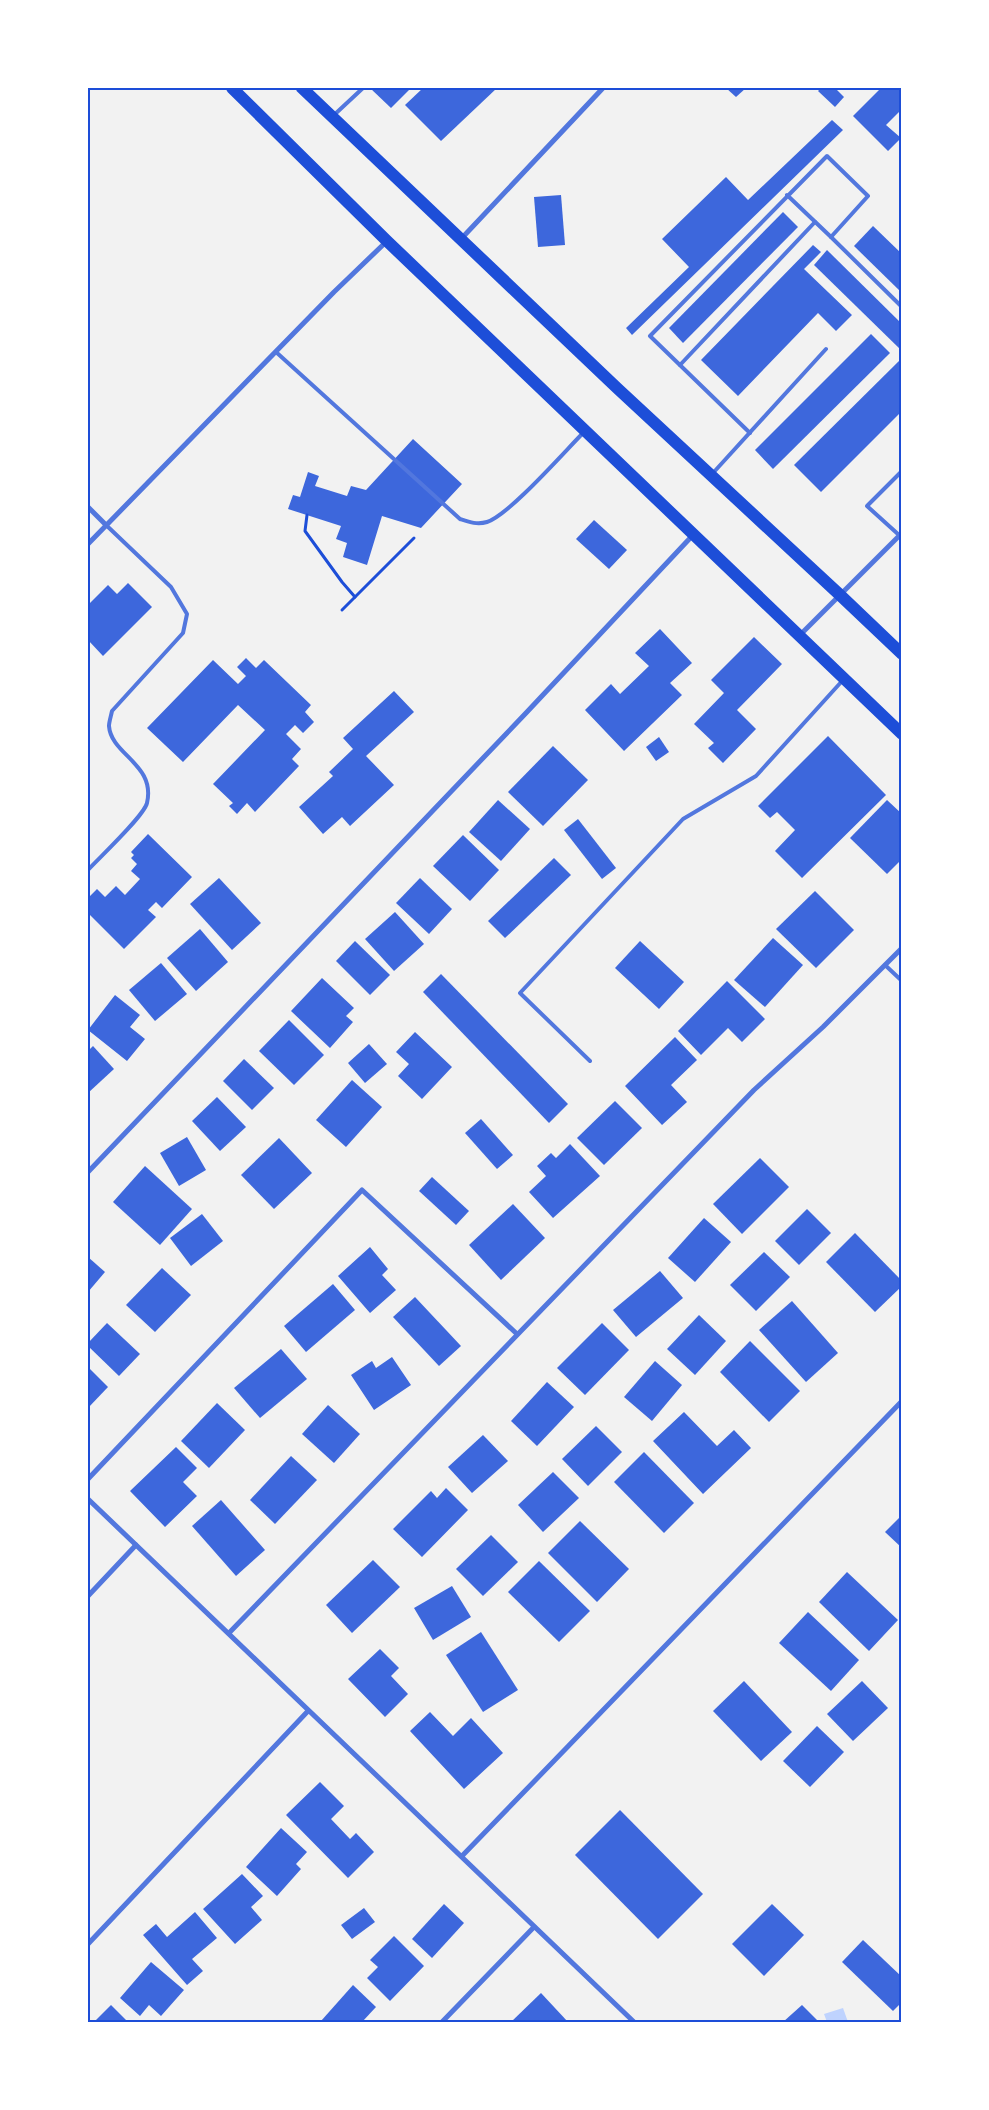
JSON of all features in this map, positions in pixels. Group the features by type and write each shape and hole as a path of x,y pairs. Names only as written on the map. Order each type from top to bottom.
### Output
{"main road":[{"path":"232,88 387,241 902,734"},
{"path":"308,91 332,117 460,240 902,654"}],"street":[{"path":"460,240 603,88"},
{"path":"88,544 387,241"},
{"path":"88,507 106,525"},
{"path":"800,636 901,534"},
{"path":"88,1172 693,535"},
{"path":"229,1633 754,1090 823,1027 902,948"},
{"path":"88,1479 362,1190 517,1334"},
{"path":"462,1856 902,1401"},
{"path":"88,1499 634,2022"},
{"path":"88,1596 136,1545"},
{"path":"88,1944 308,1711"},
{"path":"442,2022 534,1927"}],"lane":[{"path":"332,117 363,88"},
{"path":"750,433 650,336 827,156 868,196 831,237"},
{"path":"787,195 902,307"},
{"path":"680,365 815,222"},
{"path":"711,475 826,349"},
{"path":"276,352 460,519 470,523 487,522 504,512 585,430"},
{"path":"901,534 867,506 902,471"},
{"path":"88,870 129,827 147,804 146,782 139,766 118,745 109,728 112,711 183,633 188,614 171,587 106,525"},
{"path":"590,1061 520,993 683,819 756,776 844,678"},
{"path":"885,965 902,981"}],"path":[{"path":"307,515 305,531 355,597"},
{"path":"342,610 414,538"}],"water":[{"path":"843,2008 848,2022 827,2022 824,2014"}],"building":[{"path":"370,88 411,88 391,108"},
{"path":"423,88 497,88 441,141 405,105"},
{"path":"726,88 746,88 736,97"},
{"path":"821,88 835,88 844,97 835,107 818,91"},
{"path":"881,88 899,88 902,90 902,109 886,125 901,138 888,151 853,116"},
{"path":"832,120 843,130 632,335 626,328 689,267 662,239 726,177 748,200"},
{"path":"561,195 565,245 538,247 534,197"},
{"path":"783,212 798,227 683,343 669,328"},
{"path":"873,226 902,254 902,293 854,246"},
{"path":"813,245 821,252 804,269 852,315 836,331 818,313 738,396 701,360"},
{"path":"827,250 902,324 902,351 814,265"},
{"path":"871,334 890,353 773,469 755,450"},
{"path":"902,358 902,411 821,492 794,465"},
{"path":"413,439 462,484 421,528 382,516 367,565 343,557 347,543 336,539 341,526 288,509 293,495 300,497 308,472 319,476 315,486 347,496 351,486 366,490"},
{"path":"594,520 627,550 609,569 576,539"},
{"path":"128,583 152,607 103,656 88,640 88,605 108,585 117,594"},
{"path":"660,629 692,663 670,683 682,695 624,751 585,710 611,684 620,694 649,666 635,653"},
{"path":"754,637 782,664 737,710 756,729 723,763 708,748 714,743 694,724 724,693 711,680"},
{"path":"246,658 256,668 264,660 311,705 305,712 314,722 303,733 295,725 286,734 301,749 292,759 299,766 255,812 247,803 237,814 229,806 233,803 213,784 265,730 238,705 183,762 147,728 213,660 238,684 246,676 237,667"},
{"path":"394,691 414,712 366,756 394,785 350,826 342,817 323,834 299,807 333,776 329,772 353,749 343,738"},
{"path":"828,736 886,795 802,878 775,851 795,830 777,812 770,818 758,806"},
{"path":"659,737 669,752 656,761 646,747"},
{"path":"553,746 588,780 543,826 508,792"},
{"path":"498,800 530,829 501,861 469,832"},
{"path":"887,800 902,814 902,859 887,874 850,838"},
{"path":"578,819 616,868 602,879 564,830"},
{"path":"148,834 192,877 162,908 156,902 148,910 156,917 124,949 88,913 88,898 97,889 105,897 116,886 125,895 140,879 131,871 137,864 131,858 134,855 131,852"},
{"path":"463,835 499,870 470,901 433,866"},
{"path":"554,858 571,875 505,938 488,921"},
{"path":"219,878 261,923 232,950 190,904"},
{"path":"420,878 452,909 429,934 396,903"},
{"path":"815,891 854,930 816,968 776,929"},
{"path":"395,912 424,944 394,971 365,939"},
{"path":"200,929 228,962 196,991 167,958"},
{"path":"773,938 803,965 765,1007 734,980"},
{"path":"355,941 390,975 370,995 336,961"},
{"path":"640,941 684,982 659,1009 615,968"},
{"path":"161,963 187,994 155,1021 129,990"},
{"path":"441,974 568,1104 549,1123 423,992"},
{"path":"322,978 354,1008 346,1016 353,1022 330,1048 291,1011"},
{"path":"727,981 765,1019 742,1042 728,1028 701,1055 678,1031"},
{"path":"115,995 140,1015 130,1027 145,1039 127,1061 88,1030"},
{"path":"289,1020 324,1055 294,1085 259,1051"},
{"path":"415,1032 452,1067 422,1099 398,1076 409,1064 396,1052"},
{"path":"675,1037 697,1060 671,1085 687,1102 662,1125 625,1086"},
{"path":"369,1044 387,1064 365,1083 348,1063"},
{"path":"93,1046 114,1069 88,1093 88,1051"},
{"path":"244,1059 274,1088 252,1110 223,1081"},
{"path":"352,1080 382,1107 346,1147 316,1120"},
{"path":"217,1097 246,1127 220,1151 192,1121"},
{"path":"615,1101 642,1128 604,1165 577,1138"},
{"path":"481,1119 513,1155 497,1169 465,1133"},
{"path":"187,1137 206,1170 179,1186 160,1153"},
{"path":"279,1138 312,1173 274,1209 241,1175"},
{"path":"570,1144 600,1176 553,1218 529,1192 546,1176 537,1166 551,1153 556,1158"},
{"path":"760,1158 789,1187 742,1234 713,1204"},
{"path":"145,1166 192,1209 160,1245 113,1202"},
{"path":"432,1177 469,1211 456,1225 419,1191"},
{"path":"513,1204 545,1238 501,1280 469,1245"},
{"path":"807,1209 831,1233 799,1265 775,1241"},
{"path":"202,1214 223,1241 191,1266 170,1238"},
{"path":"704,1218 731,1242 695,1282 668,1258"},
{"path":"855,1233 902,1281 902,1286 875,1312 826,1262"},
{"path":"370,1247 388,1269 382,1275 396,1290 370,1313 338,1276"},
{"path":"764,1252 790,1277 756,1311 730,1285"},
{"path":"88,1257 105,1272 88,1292"},
{"path":"162,1268 191,1295 155,1332 126,1305"},
{"path":"660,1271 683,1298 636,1337 613,1310"},
{"path":"333,1284 355,1310 306,1352 284,1326"},
{"path":"415,1297 461,1346 439,1366 393,1317"},
{"path":"792,1301 838,1353 806,1382 759,1330"},
{"path":"699,1315 726,1341 695,1375 667,1349"},
{"path":"107,1323 140,1354 119,1376 88,1346 88,1343"},
{"path":"602,1323 629,1350 585,1395 557,1368"},
{"path":"750,1341 800,1391 769,1422 720,1372"},
{"path":"281,1349 307,1379 260,1418 234,1388"},
{"path":"392,1357 411,1385 374,1410 351,1375 372,1361 376,1368"},
{"path":"655,1361 682,1385 652,1421 624,1397"},
{"path":"88,1367 108,1387 88,1408"},
{"path":"547,1382 574,1407 537,1446 511,1421"},
{"path":"217,1403 245,1430 209,1468 181,1441"},
{"path":"328,1405 360,1434 334,1463 302,1434"},
{"path":"684,1412 717,1446 734,1430 751,1448 703,1494 653,1441"},
{"path":"596,1426 622,1452 588,1486 562,1459"},
{"path":"483,1435 508,1461 472,1493 448,1467"},
{"path":"176,1447 197,1468 183,1482 197,1496 165,1527 130,1491"},
{"path":"644,1452 694,1503 664,1533 614,1482"},
{"path":"291,1456 317,1480 275,1524 250,1500"},
{"path":"553,1472 579,1498 543,1532 518,1505"},
{"path":"446,1488 468,1510 422,1557 393,1529 431,1491 437,1498"},
{"path":"221,1500 265,1550 236,1576 192,1526"},
{"path":"902,1515 902,1548 885,1532"},
{"path":"580,1521 629,1569 597,1602 548,1553"},
{"path":"491,1535 518,1562 483,1596 456,1569"},
{"path":"373,1560 400,1587 352,1633 326,1605"},
{"path":"539,1561 590,1611 559,1642 508,1592"},
{"path":"847,1572 898,1620 869,1651 819,1602"},
{"path":"452,1586 471,1617 433,1640 414,1608"},
{"path":"808,1612 859,1660 831,1691 779,1643"},
{"path":"481,1632 518,1690 483,1712 446,1655"},
{"path":"380,1649 399,1668 391,1676 408,1694 385,1717 348,1679"},
{"path":"744,1681 792,1732 761,1761 713,1711"},
{"path":"862,1681 888,1708 853,1741 827,1714"},
{"path":"430,1712 453,1736 471,1718 503,1753 464,1789 410,1731"},
{"path":"817,1726 844,1752 810,1787 783,1761"},
{"path":"320,1782 344,1806 331,1819 350,1839 356,1833 374,1852 348,1878 286,1815"},
{"path":"620,1810 703,1894 658,1939 575,1855"},
{"path":"281,1828 307,1852 296,1864 301,1869 277,1896 246,1867"},
{"path":"242,1874 263,1896 251,1907 262,1920 235,1944 203,1909"},
{"path":"444,1904 464,1923 432,1958 412,1939"},
{"path":"772,1904 804,1935 764,1976 732,1944"},
{"path":"364,1908 375,1922 352,1939 341,1925"},
{"path":"195,1912 217,1938 192,1959 203,1971 187,1985 143,1935 156,1924 167,1937"},
{"path":"394,1936 424,1966 390,2001 367,1978 378,1967 370,1960"},
{"path":"863,1940 902,1977 902,2002 893,2011 842,1962"},
{"path":"151,1962 184,1990 161,2016 149,2005 140,2016 120,1998"},
{"path":"353,1985 376,2007 362,2022 321,2021"},
{"path":"541,1993 568,2022 511,2022"},
{"path":"111,2005 128,2022 94,2022"},
{"path":"802,2005 819,2022 783,2022"}]}
